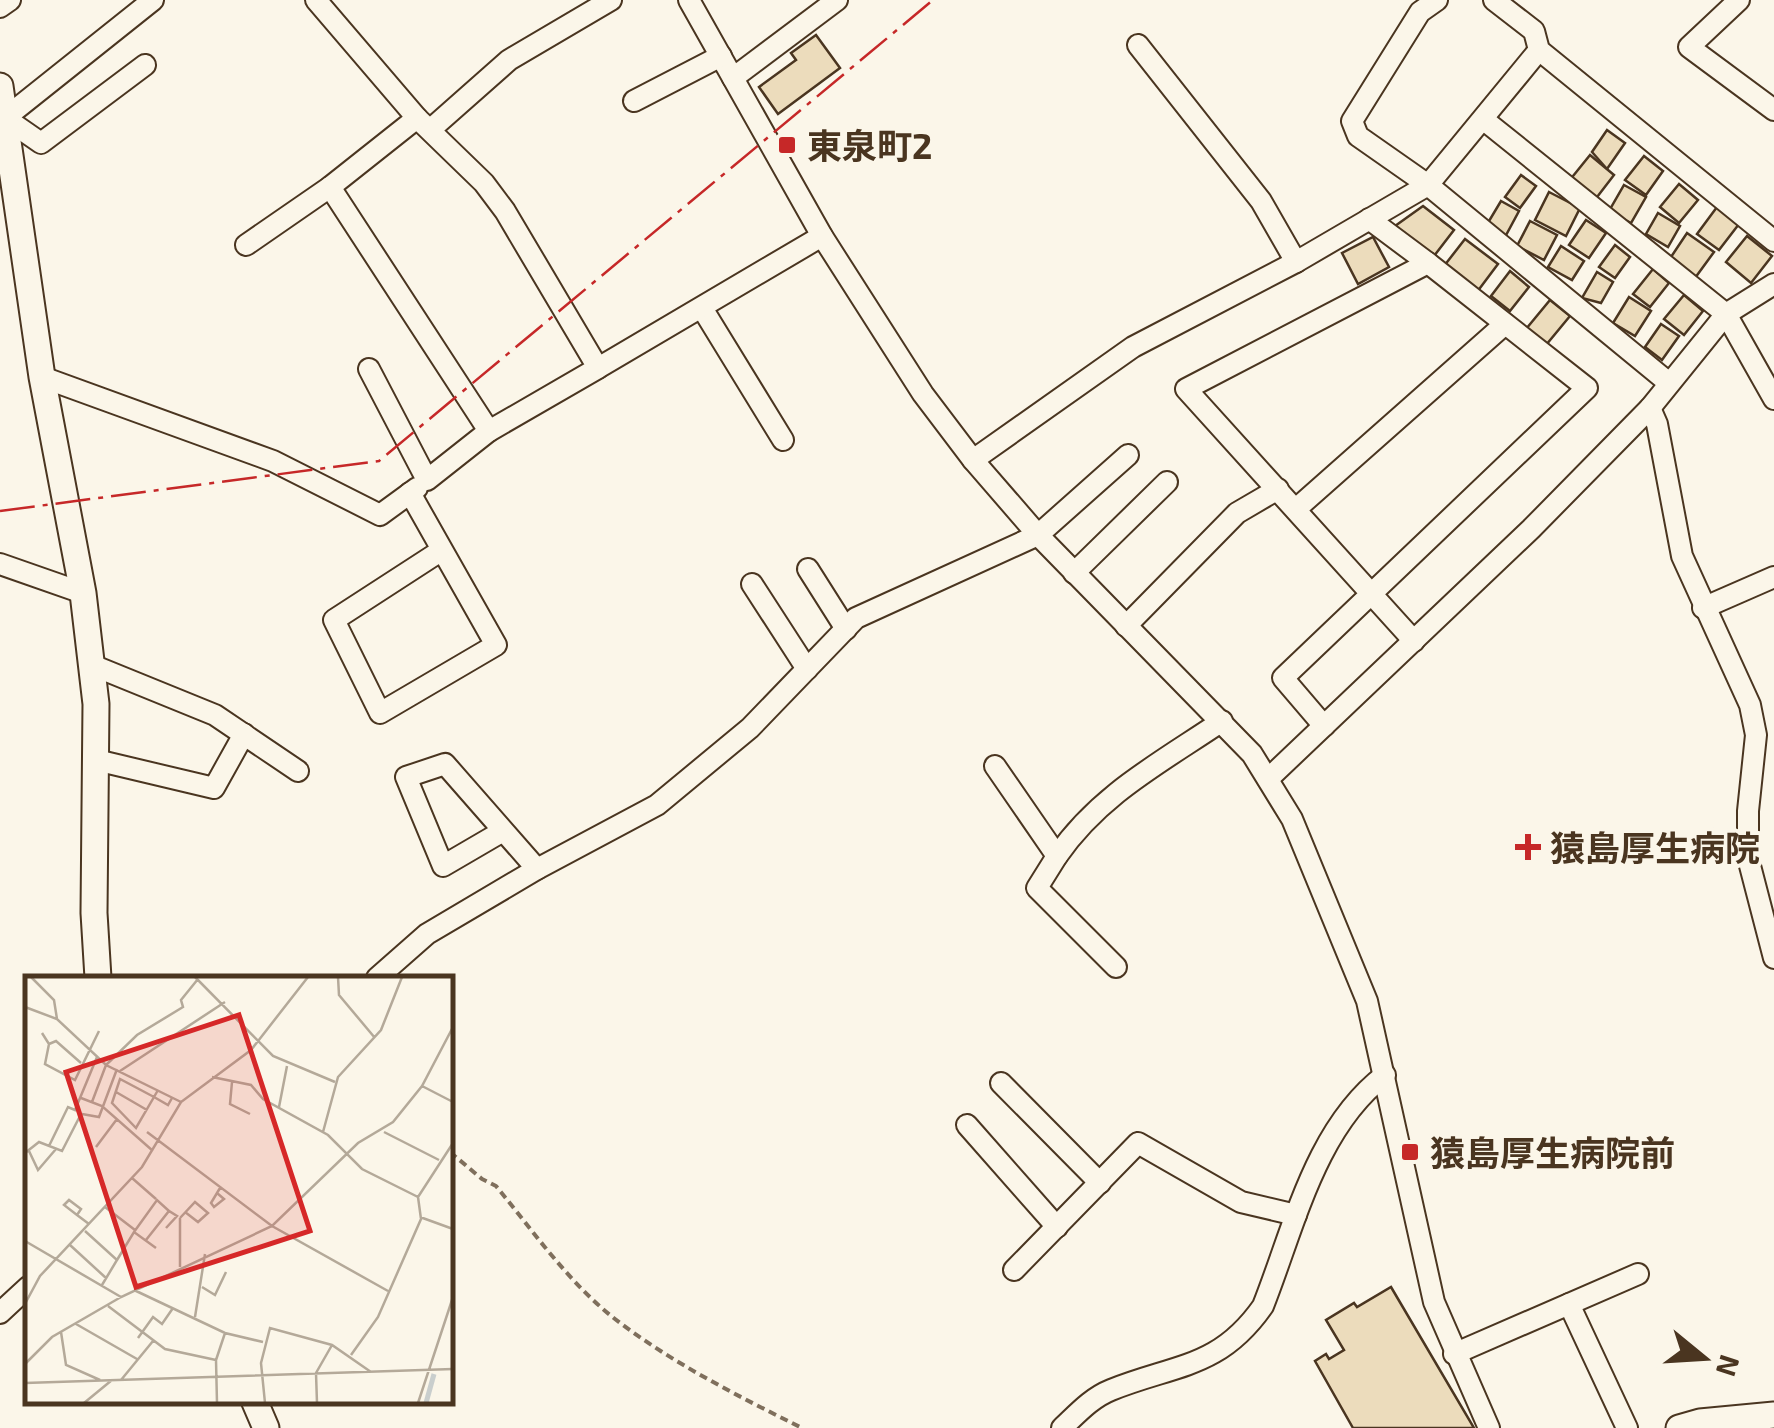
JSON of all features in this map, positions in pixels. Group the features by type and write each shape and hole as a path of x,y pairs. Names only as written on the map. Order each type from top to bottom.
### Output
{"street":[{"path":"0,7 10,0"},
{"path":"5,118 153,0"},
{"path":"316,0 424,124 484,183 598,368"},
{"path":"246,245 424,124 508,60 611,0"},
{"path":"689,0 822,236 884,336 973,460 1038,536 1252,754 1292,819 1367,1001 1434,1302 1489,1428"},
{"path":"733,78 837,0"},
{"path":"1494,0 1534,31 1539,50 1774,241"},
{"path":"1739,0 1689,48 1774,110"},
{"path":"1422,4 1352,121 1358,136 1428,185 1669,382"},
{"path":"1138,45 1262,201 1296,262"},
{"path":"973,460 1133,347 1296,262 1428,185 1539,50"},
{"path":"634,101 720,56"},
{"path":"5,118 41,143 145,65"},
{"path":"0,86 42,377 83,594 92,665 96,704 94,914 98,976"},
{"path":"1484,120 1726,314 1774,400"},
{"path":"330,187 489,431"},
{"path":"1324,726 1283,678 1587,388 1370,220"},
{"path":"42,377 273,461 380,515 489,431 822,236"},
{"path":"1414,641 1186,389 1428,263"},
{"path":"1268,779 1532,529 1650,408 1726,314 1774,284"},
{"path":"702,308 783,440"},
{"path":"1296,509 1505,324"},
{"path":"369,369 427,480"},
{"path":"1650,408 1657,424 1677,540 1703,608 1765,733 1748,811 1748,858 1774,958"},
{"path":"379,976 428,934 537,869 657,805 750,728 856,618 1038,536 1128,455"},
{"path":"1074,573 1166,482"},
{"path":"1126,626 1237,514 1278,489"},
{"path":"410,494 496,644 380,714 334,620 442,550"},
{"path":"0,564 83,594"},
{"path":"808,569 846,629"},
{"path":"1703,608 1774,577"},
{"path":"752,584 808,668"},
{"path":"92,665 215,715 298,772"},
{"path":"1116,967 1037,888 1077,827 1119,788 1222,721"},
{"path":"96,760 214,788 244,734"},
{"path":"503,831 443,866 406,777 445,764 537,869"},
{"path":"995,766 1057,856"},
{"path":"1062,1428 1092,1400 1110,1390 1188,1366 1226,1348 1264,1306 1296,1215 1340,1126 1363,1092 1385,1075"},
{"path":"1002,1083 1100,1183"},
{"path":"967,1125 1056,1226"},
{"path":"1014,1270 1138,1143 1240,1202 1296,1215"},
{"path":"1454,1354 1638,1274"},
{"path":"0,1313 25,1290"},
{"path":"1569,1304 1627,1428"},
{"path":"255,1403 266,1428"},
{"path":"1678,1428 1774,1415"}],"path":[{"path":"452,1154 496,1186 560,1264 613,1318 714,1384 802,1428"}],"building":[{"path":"816,35 840,68 778,114 759,87 796,60 791,53"},
{"path":"1607,130 1625,143 1607,169 1592,152"},
{"path":"1590,155 1614,175 1594,201 1569,181"},
{"path":"1644,156 1663,171 1646,195 1625,180"},
{"path":"1521,175 1536,186 1520,208 1505,197"},
{"path":"1679,184 1698,200 1679,223 1660,207"},
{"path":"1624,185 1646,197 1631,223 1609,211"},
{"path":"1549,192 1580,208 1566,236 1535,220"},
{"path":"1501,201 1519,211 1505,237 1486,226"},
{"path":"1423,206 1454,230 1434,256 1395,226"},
{"path":"1717,207 1739,224 1719,250 1697,234"},
{"path":"1658,213 1680,226 1668,247 1646,234"},
{"path":"1586,220 1606,233 1589,258 1569,245"},
{"path":"1530,221 1557,235 1544,260 1517,246"},
{"path":"1687,233 1714,252 1695,278 1669,260"},
{"path":"1747,236 1772,256 1751,283 1726,262"},
{"path":"1373,237 1389,267 1358,284 1342,253"},
{"path":"1465,239 1498,264 1477,292 1444,266"},
{"path":"1615,245 1630,257 1615,278 1599,267"},
{"path":"1561,246 1584,261 1572,280 1548,267"},
{"path":"1653,269 1669,283 1650,307 1633,294"},
{"path":"1510,271 1529,287 1510,311 1491,296"},
{"path":"1597,272 1613,282 1601,303 1582,298"},
{"path":"1684,295 1703,311 1684,335 1664,319"},
{"path":"1629,297 1651,311 1635,336 1613,323"},
{"path":"1550,300 1570,316 1546,345 1526,329"},
{"path":"1661,324 1679,336 1662,360 1645,347"},
{"path":"1391,1287 1474,1428 1353,1428 1315,1361 1326,1354 1329,1359 1344,1350 1326,1320"}],"power":[{"path":"0,511 379,461 933,0"}],"place":[{"name":"東泉町2","path":"787,145"},
{"name":"猿島厚生病院","path":"1528,847"},
{"name":"猿島厚生病院前","path":"1410,1152"}]}
